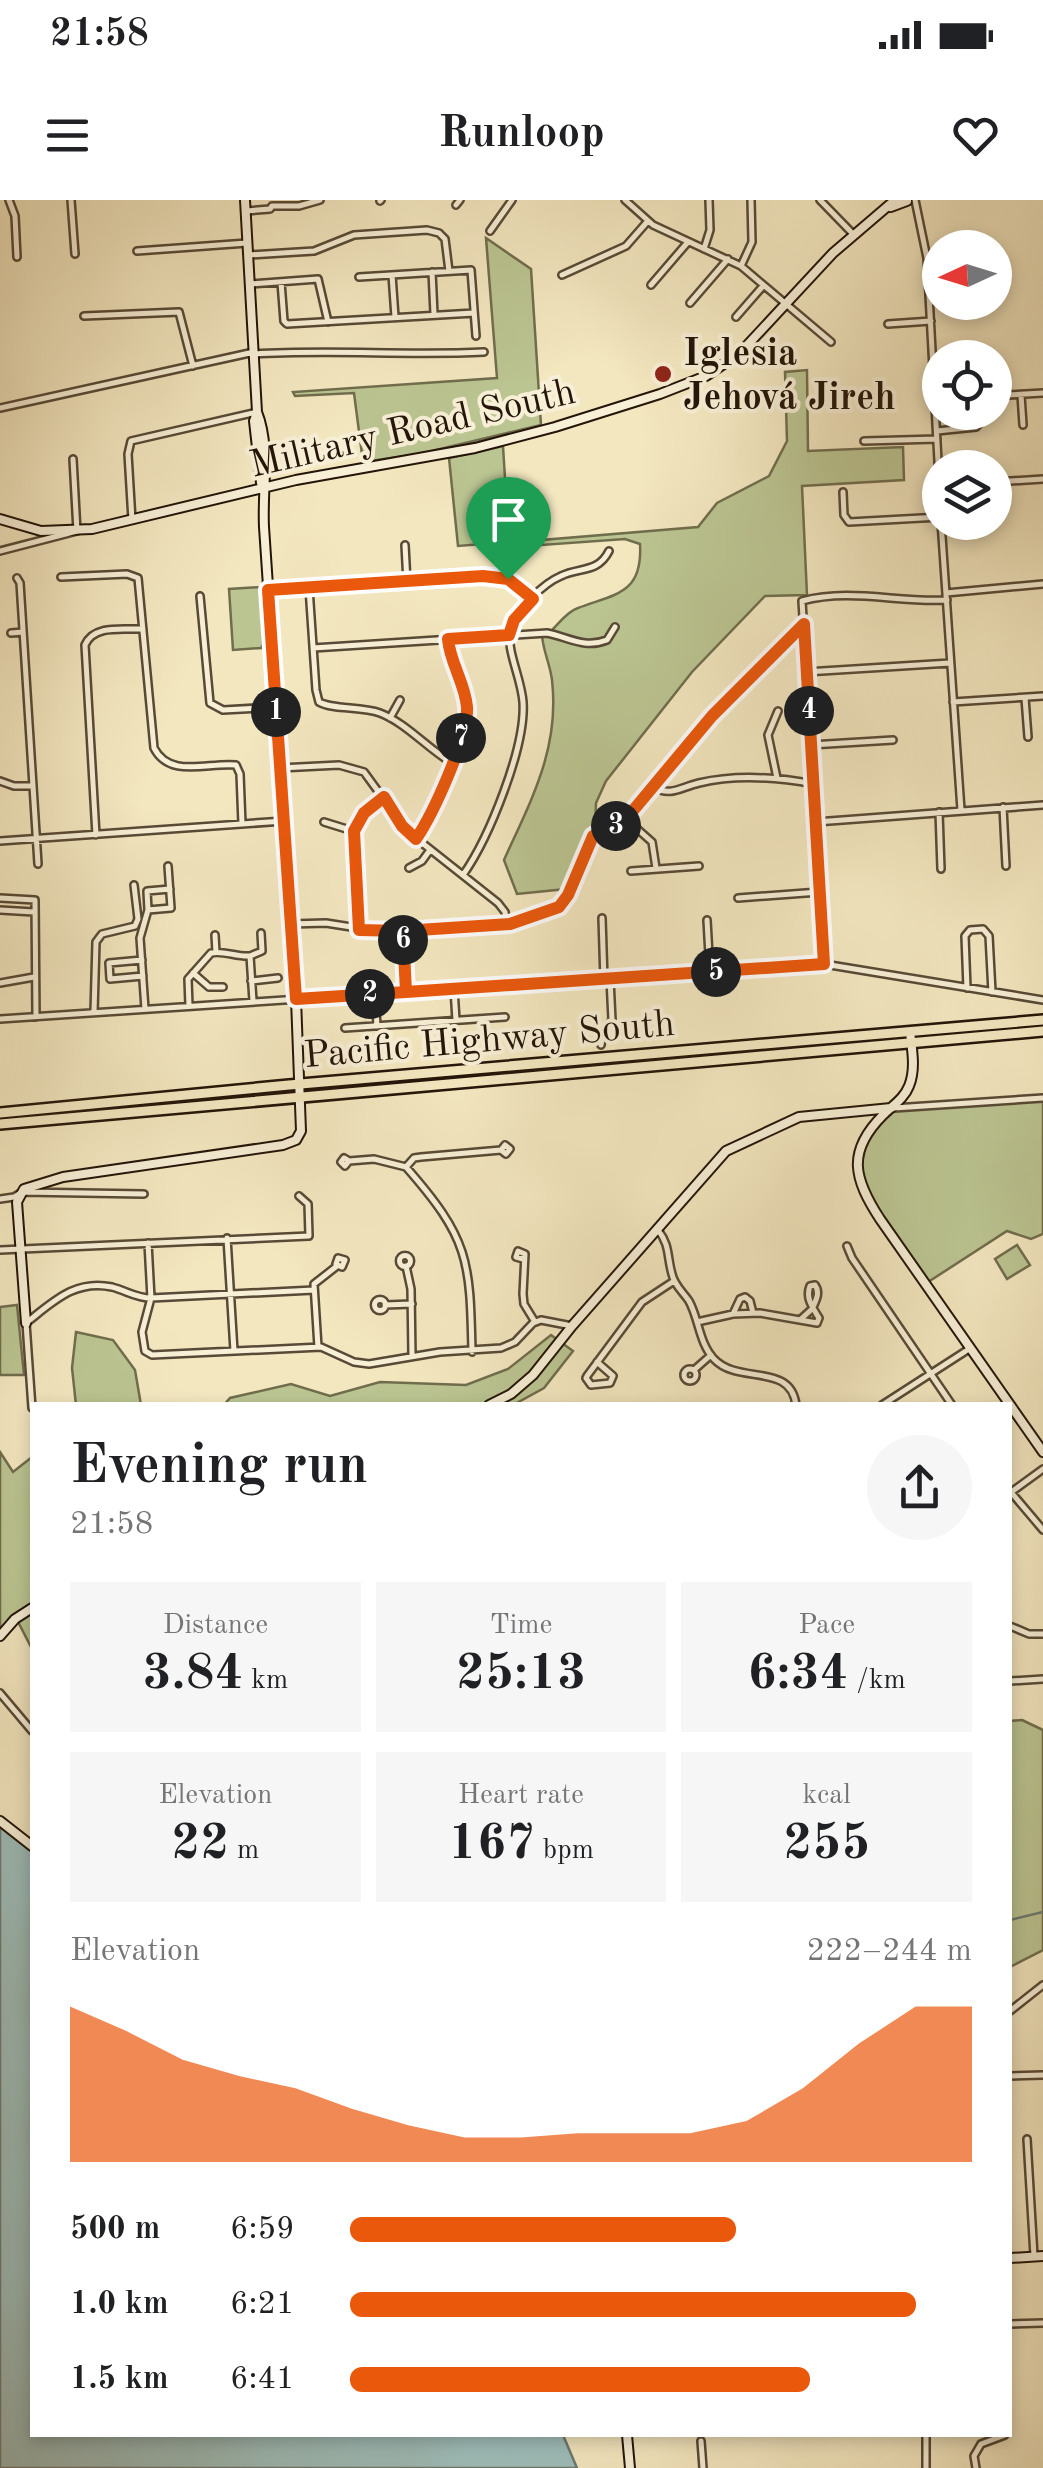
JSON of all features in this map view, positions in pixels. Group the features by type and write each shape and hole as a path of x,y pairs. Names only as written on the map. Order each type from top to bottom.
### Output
{"main road":[{"path":"26,1323 17,1202 29,1186 63,1177 279,1146 296,1140 302,1125 262,488 265,470 262,423 257,412 245,200"},
{"name":"Military Road South","path":"0,519 42,531 76,531 262,488 476,448 555,428 660,394 722,368 747,347 854,234 894,200"},
{"name":"Military Road South","path":"887,208 911,202"},
{"name":"Pacific Highway South","path":"0,1113 301,1084 1043,1026"},
{"name":"Pacific Highway South","path":"0,1124 619,1068 911,1037 1026,1032 1043,1026"},
{"path":"911,1037 911,1081 861,1144 857,1162 860,1184 1007,1402"},
{"path":"619,1068 623,1063 688,1052"},
{"path":"543,1075 603,1065 606,1059"},
{"path":"494,1402 521,1387 717,1159 738,1143 809,1115 890,1108"},
{"path":"1012,1409 1043,1452"},
{"path":"0,1636 30,1609"},
{"path":"0,1821 30,1844"},
{"path":"1012,2258 1039,2256"},
{"path":"627,2437 630,2468"}],"street":[{"path":"9,200 17,257"},
{"path":"71,200 75,254"},
{"path":"246,211 320,200"},
{"path":"490,231 512,200"},
{"path":"625,200 647,222 741,266 832,342"},
{"path":"704,249 710,226 709,200"},
{"path":"741,266 752,242 751,200"},
{"path":"824,201 854,234"},
{"path":"911,202 926,241 932,340"},
{"path":"562,275 626,246 647,222"},
{"path":"248,255 314,251 368,233 415,230 439,233 446,242 449,271"},
{"path":"137,251 247,242"},
{"path":"650,285 688,242"},
{"path":"690,304 728,259"},
{"path":"359,277 472,270 476,336"},
{"path":"432,272 434,316"},
{"path":"392,275 395,318"},
{"path":"250,284 318,280 328,322"},
{"path":"281,282 285,323 474,314"},
{"path":"736,317 763,286"},
{"path":"84,316 179,312 193,366"},
{"path":"888,324 931,321"},
{"path":"0,408 254,353 484,352"},
{"path":"1012,396 1043,393"},
{"path":"1021,395 1024,424"},
{"path":"132,520 130,442 257,412"},
{"path":"936,430 938,450"},
{"path":"864,441 937,439"},
{"path":"0,551 76,531 73,459"},
{"path":"1012,481 1043,479"},
{"path":"842,492 848,521 922,520"},
{"path":"942,540 961,810"},
{"path":"405,546 408,582"},
{"path":"462,875 480,848 521,734 522,694 509,635 514,620 558,577 598,566 609,552"},
{"path":"61,576 127,574 138,578 154,748 162,760 180,767 236,765 240,774 242,824"},
{"path":"268,590 498,576 515,582 533,599"},
{"path":"17,578 38,864"},
{"path":"824,964 802,600 872,595 919,602 1043,584"},
{"path":"309,588 316,690 321,703 359,707 390,718 452,762"},
{"path":"200,596 211,706 223,710 276,706"},
{"path":"290,924 326,922 359,930 403,931 507,925 544,914 565,901 593,836 626,819 712,716 804,624"},
{"path":"313,648 550,633 573,642 596,644 607,640 615,627"},
{"path":"96,835 84,659 89,636 100,631 142,628"},
{"path":"11,633 23,632"},
{"path":"416,839 432,814 467,709 448,639"},
{"path":"806,672 950,663"},
{"path":"953,702 1043,696"},
{"path":"1025,698 1028,737"},
{"path":"390,718 400,700"},
{"path":"777,778 768,736 778,711"},
{"path":"811,745 893,740"},
{"path":"280,768 349,766 367,775 402,826 500,905 507,925"},
{"path":"653,786 669,792 704,782 777,778 814,784"},
{"path":"0,781 33,786"},
{"path":"359,930 354,831 364,813 384,797"},
{"path":"816,822 1043,805"},
{"path":"1003,807 1006,866"},
{"path":"938,812 941,869"},
{"path":"626,819 652,842 656,869"},
{"path":"0,841 284,821"},
{"path":"324,822 354,831"},
{"path":"409,868 422,861 430,850"},
{"path":"148,910 171,908 168,866"},
{"path":"630,871 699,866"},
{"path":"94,1012 96,942 102,934 135,926 134,885"},
{"path":"146,1009 140,938 148,910 147,891 170,889"},
{"path":"738,898 819,892"},
{"path":"0,898 34,900 36,1017"},
{"path":"0,910 34,912"},
{"path":"601,1045 603,1032 612,1020 602,918"},
{"path":"707,920 710,972"},
{"path":"967,988 965,936 970,930 983,929 990,936 992,992"},
{"path":"403,931 406,992"},
{"path":"190,1006 188,979 210,953 250,956 262,951 261,932"},
{"path":"215,935 216,952"},
{"path":"250,956 253,1001"},
{"path":"142,960 108,964 110,979 143,976"},
{"path":"0,1019 824,964 1043,1000"},
{"path":"193,973 209,988 223,986"},
{"path":"0,983 34,977"},
{"path":"251,981 278,978"},
{"path":"454,990 456,1020"},
{"path":"374,994 377,1026"},
{"path":"345,1028 506,1017"},
{"path":"890,1108 1043,1098"},
{"path":"406,1168 414,1158 502,1150"},
{"path":"349,1162 374,1159 406,1168 442,1208 465,1255 472,1352"},
{"path":"0,1199 14,1198 22,1192 144,1194"},
{"path":"0,1250 310,1236 308,1204 300,1196"},
{"path":"657,1228 669,1246 674,1281 687,1298 710,1355 731,1371 776,1378 791,1388 795,1402"},
{"path":"227,1238 234,1352"},
{"path":"148,1243 151,1298 142,1340 147,1353 168,1356 318,1347 361,1364 511,1344 535,1322 555,1320 572,1326"},
{"path":"847,1246 950,1402"},
{"path":"523,1259 524,1304 535,1322"},
{"path":"318,1347 316,1280 336,1266"},
{"path":"406,1266 412,1304 412,1356"},
{"path":"597,1362 613,1376 610,1384 591,1386 586,1377 597,1362 642,1302 674,1281"},
{"path":"32,1402 26,1323 59,1296 77,1288 110,1287 135,1297 151,1298 314,1290"},
{"path":"734,1314 740,1299 745,1297 750,1300 753,1313"},
{"path":"385,1305 412,1304"},
{"path":"697,1322 753,1313 818,1322 812,1308 801,1319"},
{"path":"887,1402 969,1349"},
{"path":"694,1370 710,1355"},
{"path":"1012,1491 1043,1469"},
{"path":"1012,1494 1043,1530"},
{"path":"1012,1627 1028,1634 1043,1634"},
{"path":"1012,1681 1043,1679"},
{"path":"0,1693 30,1729"},
{"path":"1012,2009 1043,1985"},
{"path":"1012,2076 1043,2075"},
{"path":"1027,2139 1039,2256"},
{"path":"1012,2324 1043,2324"},
{"path":"926,2437 926,2468"},
{"path":"976,2468 974,2456 981,2444 1000,2437"},
{"path":"701,2441 703,2468"}],"green space":[{"path":"486,238 531,269 541,425 419,454 363,462 354,393 295,396 293,392 497,378"},
{"path":"807,370 808,451 903,447 904,480 802,486 807,595 765,596 692,672 606,781 596,803 595,829 588,836 566,889 517,894 504,860 541,773 552,729 552,680 542,635 553,634 553,629 574,609 624,590 637,574 640,561 640,544 625,539 542,545 542,540 698,527 717,503 769,476 787,441 785,372"},
{"path":"503,446 509,542 458,546 449,458"},
{"path":"260,587 263,644 261,648 233,650 229,589"},
{"path":"1043,1098 1043,1234 1031,1239 1007,1231 925,1284 865,1194 859,1150 891,1108"},
{"path":"1017,1245 1030,1265 1007,1279 995,1259"},
{"path":"17,1305 24,1375 0,1375 0,1307"},
{"path":"76,1332 113,1340 135,1370 140,1402 76,1402 72,1368"},
{"path":"551,1335 573,1351 544,1388 518,1402 227,1402 291,1384 330,1396 380,1382 466,1385 508,1369"},
{"path":"0,1452 13,1472 30,1459 30,1645 15,1616 0,1637"},
{"path":"1022,1720 1043,1730 1043,1950 1012,1966 1012,1721"}],"water":[{"path":"0,1827 30,1850 30,2437 564,2437 577,2468 0,2468"}],"waterway":[{"path":"1012,1920 1043,1912"}],"place":[{"name":"Iglesia Jehová Jireh","path":"663,374"}],"route":[{"path":"508,579 483,576 268,590 296,999 406,992 403,931 510,924 555,910 568,895 593,836 626,819 712,716 804,624 824,964 406,992 403,931 359,930 354,831 364,813 384,797 402,826 416,839 426,826 467,714 466,696 452,663 448,639 509,635 514,620 533,599 508,579"}]}
